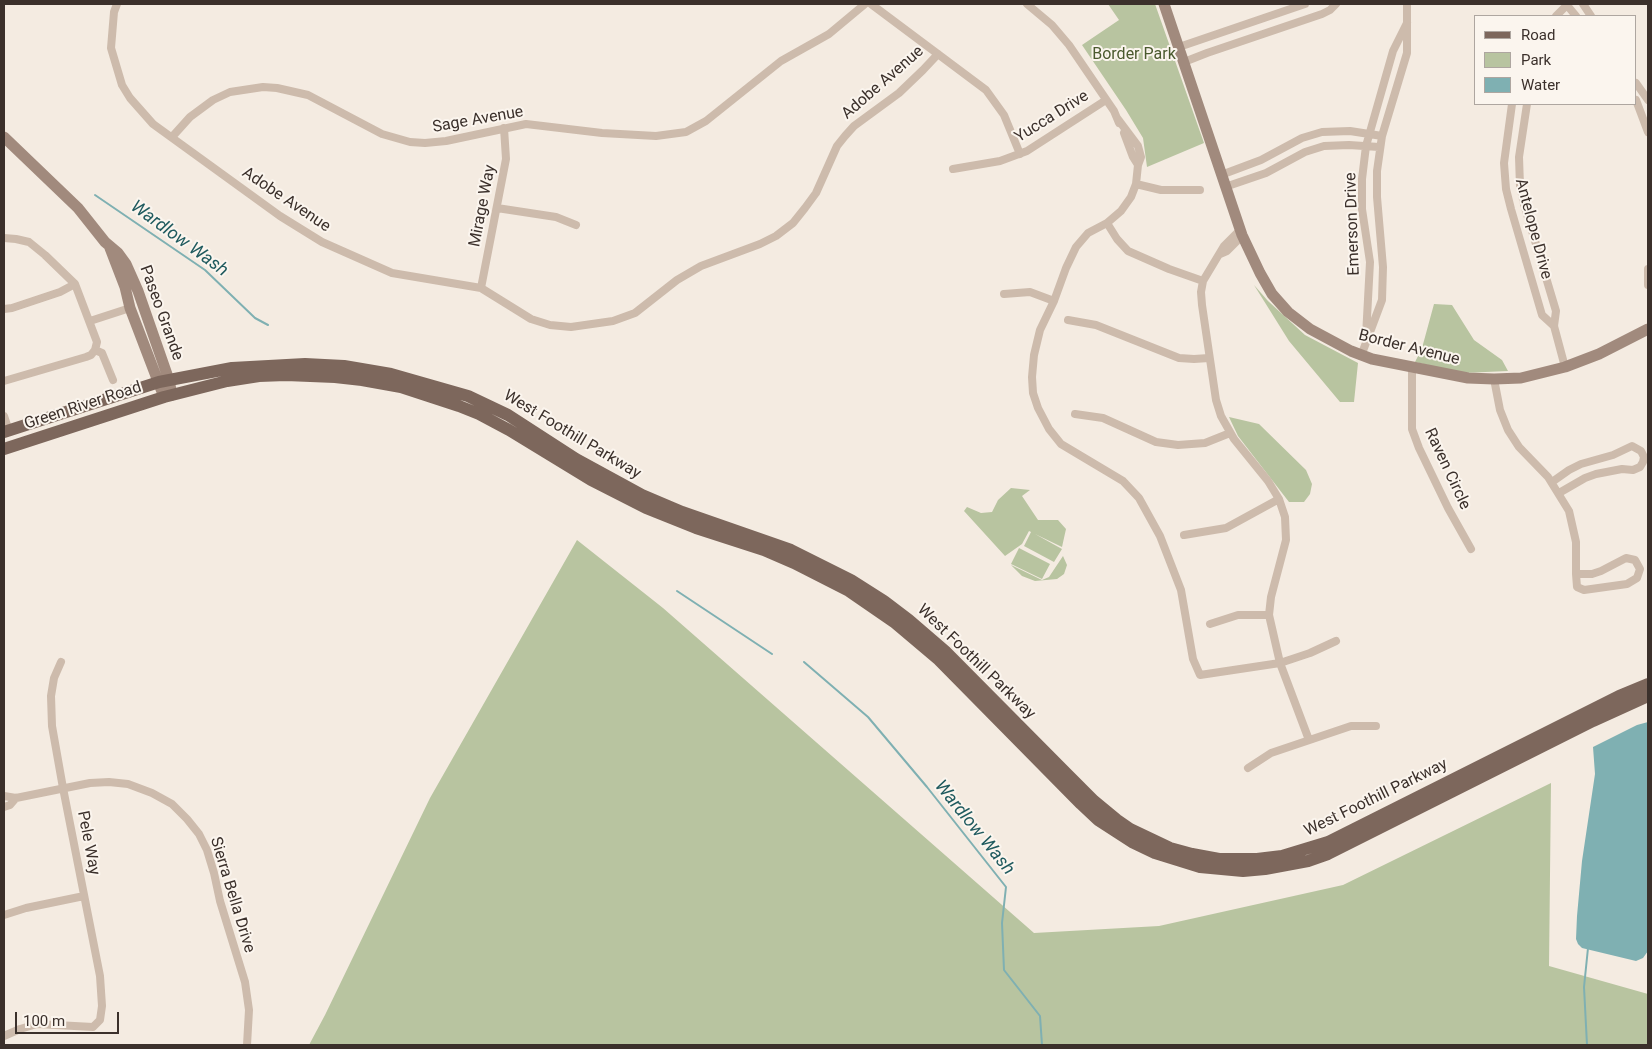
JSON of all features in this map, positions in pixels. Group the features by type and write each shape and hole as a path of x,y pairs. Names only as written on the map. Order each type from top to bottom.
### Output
{"main road":[{"name":"West Foothill Parkway","path":"164,381 232,368 270,365 331,365 391,374 486,403 576,459 642,495 682,512 791,550 843,576 876,596 909,620 945,651 1109,814 1130,829 1152,840 1192,854 1219,859 1257,860 1282,856 1328,842 1620,696 1648,684"},
{"name":"West Foothill Parkway","path":"168,396 227,381 286,375 335,377 401,387 479,414 592,480 646,508 676,521 764,550 826,579 863,600 894,622 934,655 1098,820 1155,854 1200,867 1243,871 1285,867 1308,861 1348,845 1546,744 1648,696"},
{"name":"Green River Road","path":"4,433 164,381"},
{"name":"Green River Road","path":"4,449 168,396"},
{"path":"1546,744 1555,734 1608,707 1620,696"}],"street":[{"name":"Adobe Avenue","path":"117,4 113,21 111,48 122,85 139,110 153,124 280,216 322,242 392,273 481,288 531,319 550,325 571,327 613,321 635,312 677,280 701,266 776,236 793,223 816,192 836,146 854,126 898,93 924,70 938,54"},
{"name":"Sage Avenue","path":"172,137 190,116 213,100 230,92 263,87 308,95 382,134 410,142 446,141 526,124 602,133 656,136 686,132 706,121 781,61 829,34 865,4"},
{"path":"871,4 986,90 1004,115 1020,154"},
{"path":"1027,4 1052,25 1069,45 1117,118 1138,146 1141,156 1136,184 1130,197 1121,210 1107,223 1088,233 1076,248 1040,330 1032,368 1033,393 1038,408 1061,444 1123,481 1139,498 1160,536 1181,590 1193,659 1200,675 1280,663 1310,653 1336,641"},
{"name":"Border Avenue","path":"1164,4 1241,233 1272,294 1288,312 1310,329 1362,356 1468,378 1494,379 1521,378 1565,367 1599,354 1648,329"},
{"path":"1179,47 1305,4"},
{"path":"1184,62 1207,52 1322,14 1336,4"},
{"name":"Emerson Drive","path":"1365,343 1379,312 1382,300 1383,267 1377,197 1379,148 1407,53 1407,4"},
{"path":"1557,15 1567,4 1575,15"},
{"path":"1583,4 1591,15"},
{"name":"Emerson Drive","path":"1362,356 1365,343 1370,262 1362,209 1362,178 1366,146 1392,51 1408,22"},
{"path":"1637,84 1648,100"},
{"name":"Yucca Drive","path":"953,169 1000,161 1027,151 1106,100"},
{"path":"1637,103 1648,132"},
{"name":"Antelope Drive","path":"1512,105 1504,163 1506,189 1542,315 1554,326"},
{"name":"Antelope Drive","path":"1527,105 1519,157 1520,186 1556,311 1554,326 1565,367"},
{"name":"Mirage Way","path":"481,288 506,159 504,128"},
{"path":"1221,175 1261,160 1302,138 1315,134 1350,131 1382,136"},
{"name":"Paseo Grande","path":"4,137 78,208 110,248 130,308 164,381"},
{"path":"1225,187 1266,173 1305,152 1324,146 1349,145 1379,148"},
{"path":"1136,184 1161,190 1200,190"},
{"path":"1511,208 1524,204"},
{"path":"497,208 556,217 576,225"},
{"path":"1107,223 1117,239 1128,251 1203,281"},
{"path":"1241,233 1224,246 1203,281 1201,292 1202,305 1209,358 1216,400 1221,416 1230,433 1268,481 1279,499 1285,517 1286,530 1269,615 1280,663 1309,740"},
{"path":"4,238 29,242 75,284 97,342 96,350 91,355 4,381"},
{"name":"Paseo Grande","path":"110,248 118,252 132,277 168,396"},
{"path":"1648,269 1648,285"},
{"path":"4,309 60,292 75,284"},
{"path":"1004,294 1030,292 1054,301"},
{"path":"90,321 130,308"},
{"path":"1068,320 1096,325 1179,358 1209,358"},
{"path":"96,350 102,353 113,380"},
{"name":"Raven Circle","path":"1412,367 1412,429 1427,468 1471,549"},
{"path":"1494,379 1500,410 1508,430 1519,447 1552,482 1569,511 1576,542 1576,574 1577,587 1584,590 1627,584 1637,578 1640,569 1635,560 1626,558 1592,574 1576,574"},
{"path":"1075,414 1102,418 1156,442 1178,446 1205,443 1230,433"},
{"path":"4,416 7,424 4,433"},
{"path":"1552,482 1581,464 1613,455 1632,446 1641,451 1644,457 1640,467 1633,470 1596,474 1559,493"},
{"path":"1184,535 1226,528 1279,499"},
{"path":"1210,624 1238,615 1269,615"},
{"name":"Pele Way","path":"4,1036 38,1024 93,1027 100,1020 102,1006 100,976 62,788 52,726 51,696 54,678 61,662"},
{"path":"1248,768 1271,753 1309,740 1352,726 1376,726"},
{"name":"Sierra Bella Drive","path":"4,796 16,798 90,783 128,784 152,793 172,804 187,819 199,834 210,858 220,902 245,982 249,1010 246,1045"},
{"name":"Sierra Bella Drive","path":"4,807 10,805 16,798"},
{"path":"4,915 26,908 84,896"}],"green space":[{"name":"Border Park","path":"1108,4 1155,4 1204,143 1147,167 1143,138 1082,45 1119,20"},
{"path":"1254,285 1268,301 1305,335 1358,363 1354,402 1340,402 1289,341"},
{"path":"1434,304 1452,305 1474,340 1502,360 1508,371 1463,373 1415,362 1422,348"},
{"path":"1229,417 1259,424 1306,470 1312,484 1310,494 1304,502 1289,502 1238,436"},
{"path":"1011,488 1030,490 1022,496 1038,520 1058,520 1066,529 1062,547 1035,534 1062,549 1054,562 1024,546 1031,532 1029,531 1022,544 1005,556 964,511 967,507 981,513 992,512 998,500"},
{"path":"577,540 663,608 1034,933 1159,926 1343,885 1551,783 1549,966 1648,994 1648,1045 309,1045 430,798"},
{"path":"1019,548 1050,564 1042,579 1011,564"},
{"path":"1063,556 1067,565 1064,574 1057,579 1035,581 1022,576 1011,565 1042,580 1049,577"}],"water":[{"path":"1648,722 1648,951 1643,958 1636,961 1582,948 1576,939 1577,916 1582,861 1595,774 1593,747 1637,725"}],"waterway":[{"name":"Wardlow Wash","path":"95,195 205,270 255,318 268,325"},
{"name":"Wardlow Wash","path":"677,591 772,654"},
{"name":"Wardlow Wash","path":"804,662 868,717 927,787 1006,887 1002,923 1004,970 1040,1016 1042,1045"},
{"path":"1587,1045 1584,987 1588,948"}]}
